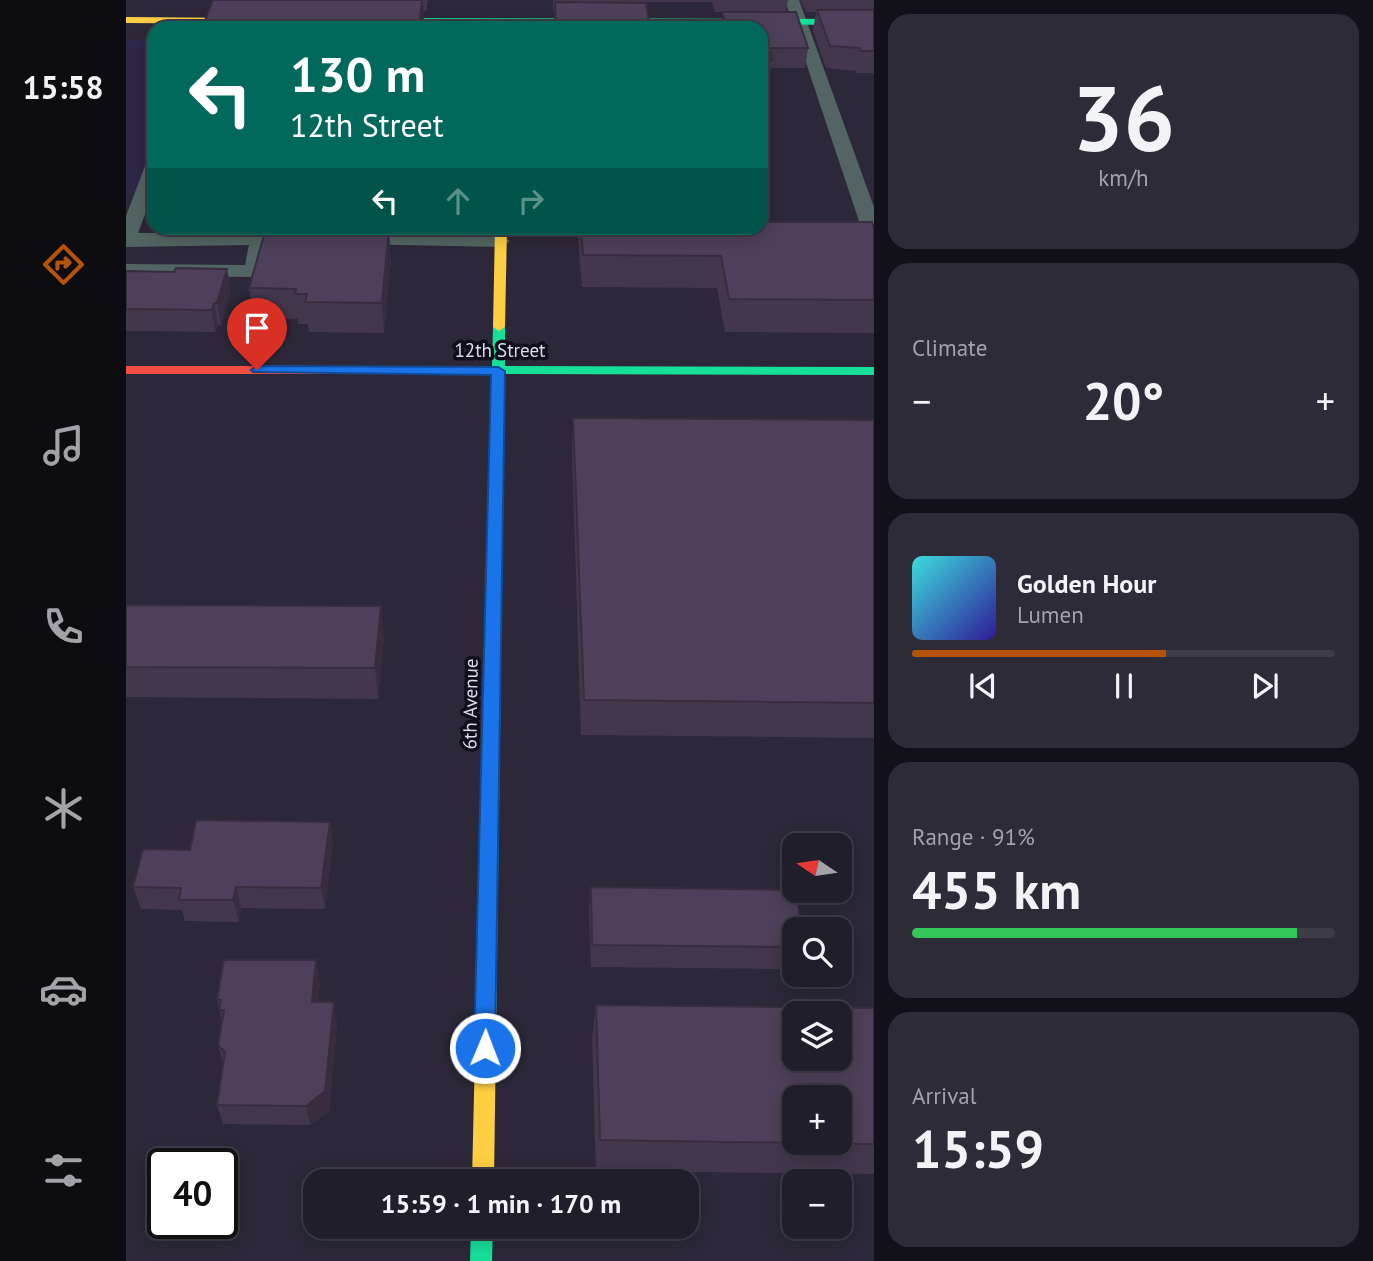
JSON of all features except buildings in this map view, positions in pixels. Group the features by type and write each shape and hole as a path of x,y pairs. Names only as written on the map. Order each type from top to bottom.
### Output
{"street":[{"path":"504,4 504,21"},
{"path":"126,20 147,21"},
{"path":"768,22 874,22"},
{"name":"6th Avenue","path":"482,1169 501,235"},
{"name":"12th Street","path":"126,370 874,371"},
{"path":"481,1261 482,1239"}],"lane":[{"path":"792,0 874,239"},
{"path":"208,21 215,2"},
{"path":"147,184 126,240 313,239"},
{"path":"340,240 474,235"},
{"path":"126,271 254,271 260,239"}],"shaded area":[{"path":"126,40 147,40 147,192 128,192 126,197"}],"traffic: fast":[{"path":"768,22 874,22"},
{"path":"487,964 499,327"},
{"path":"370,370 874,371"},
{"path":"481,1261 482,1239"}],"traffic: slow":[{"path":"126,20 256,21"},
{"path":"499,327 501,235"},
{"path":"483,1169 487,964"}],"traffic: jam":[{"path":"126,370 370,370"}],"route":[{"path":"257,370 498,371 485,1048"}]}
